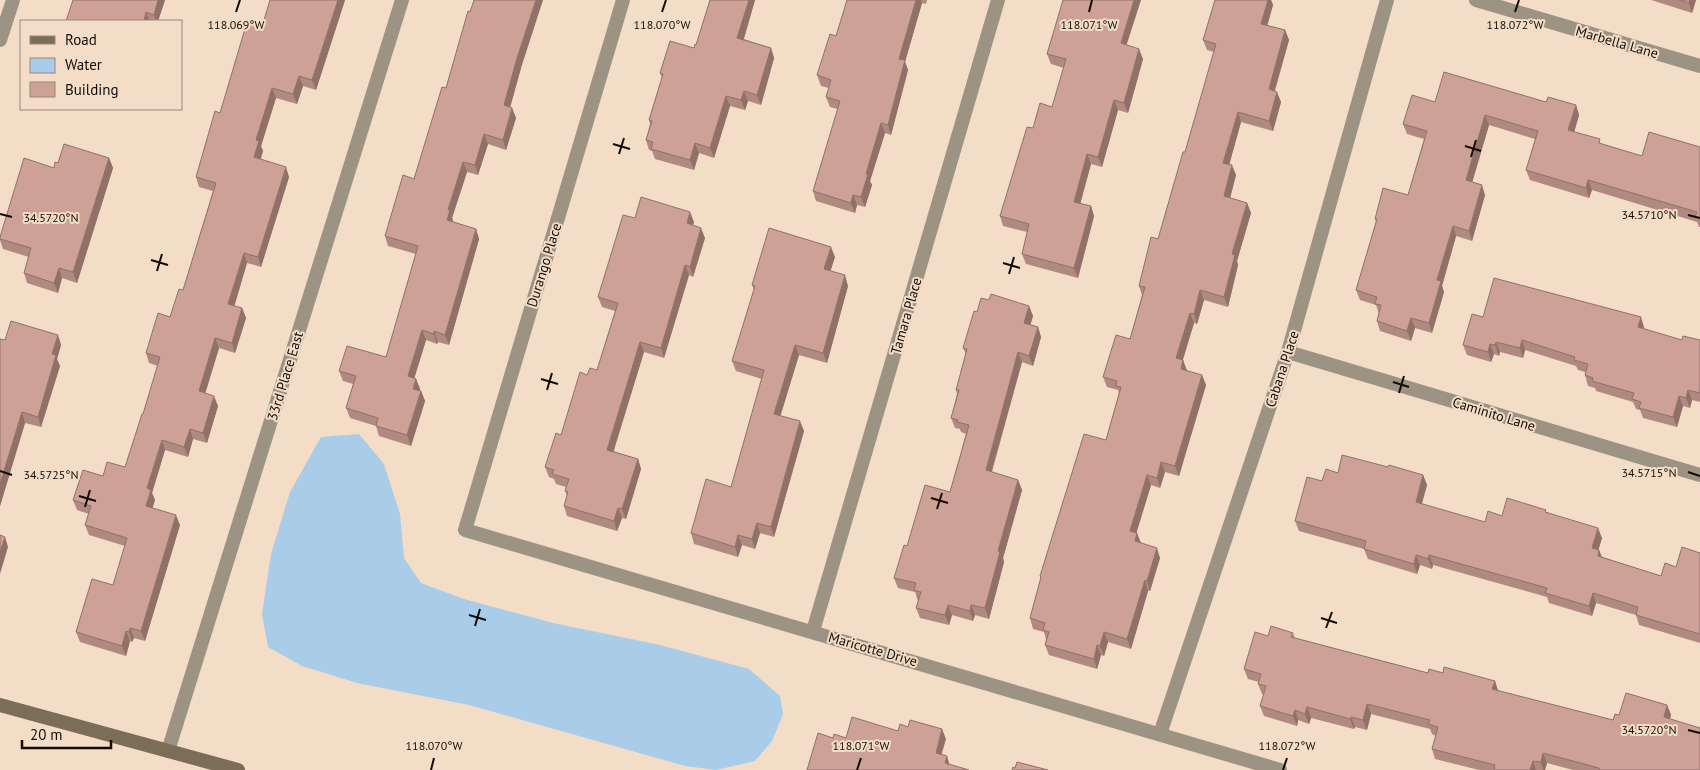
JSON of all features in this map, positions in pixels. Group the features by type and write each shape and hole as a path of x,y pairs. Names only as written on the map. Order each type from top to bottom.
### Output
{"main road":[{"path":"0,705 238,770"}],"street":[{"path":"0,40 13,0"},
{"name":"33rd Place East","path":"168,751 402,0"},
{"name":"Durango Place","path":"465,530 623,0"},
{"name":"Tamara Place","path":"813,631 998,0"},
{"name":"Cabana Place","path":"1160,734 1288,352 1387,0"},
{"name":"Marbella Lane","path":"1476,0 1700,66"},
{"name":"Caminito Lane","path":"1288,352 1700,475"},
{"name":"Maricotte Drive","path":"465,530 1280,770"}],"water":[{"path":"359,434 384,464 400,514 404,558 421,583 464,599 553,623 660,645 749,669 780,696 783,714 772,741 755,761 716,770 685,766 469,705 357,683 302,666 268,647 262,614 271,554 290,492 321,437"}],"building":[{"path":"73,0 158,0 154,15 146,12 144,20 66,20"},
{"path":"270,0 338,0 312,80 299,76 293,94 272,88 256,140 259,141 254,157 286,167 258,257 244,253 228,304 242,308 232,343 215,338 199,391 214,396 203,433 190,429 184,447 162,440 147,488 151,490 146,506 176,515 141,631 130,628 129,632 126,631 122,646 76,632 92,579 113,585 127,538 85,525 91,506 73,500 83,470 103,476 107,462 125,467 160,357 146,353 158,313 170,317 179,289 183,290 216,183 196,177 215,111 220,113 247,22 262,27"},
{"path":"474,0 536,0 504,105 512,108 503,140 484,134 475,165 463,162 448,210 450,210 447,220 476,229 445,335 434,331 434,334 422,330 408,376 416,379 413,389 421,391 407,435 376,426 378,418 346,408 356,376 339,371 347,346 386,357 418,246 385,236 403,175 414,179 442,87 446,88 468,11 470,12"},
{"path":"710,0 749,0 737,38 771,48 757,95 744,91 741,100 726,96 710,148 695,143 690,160 651,149 653,142 646,140 652,121 649,120 663,74 660,73 670,41 694,48"},
{"path":"847,0 916,0 899,59 905,60 888,125 881,123 861,197 853,195 851,203 813,191 840,101 826,97 831,80 817,75 830,34 836,36"},
{"path":"1063,0 1134,0 1121,43 1139,49 1124,103 1114,100 1098,157 1087,154 1074,202 1091,206 1074,268 1022,254 1029,224 1000,216 1027,127 1033,128 1040,103 1052,107 1066,59 1047,54"},
{"path":"1215,0 1268,0 1261,24 1285,30 1269,89 1277,92 1269,121 1238,112 1223,163 1232,165 1224,196 1247,203 1232,254 1235,255 1224,297 1200,290 1194,314 1190,313 1176,358 1183,360 1181,369 1202,375 1175,466 1161,462 1157,478 1147,475 1130,531 1137,533 1135,541 1157,548 1127,639 1104,632 1100,646 1097,645 1094,659 1045,645 1049,632 1043,630 1045,623 1030,618 1040,576 1084,434 1106,440 1121,387 1116,386 1117,381 1103,377 1116,335 1130,339 1145,287 1139,286 1151,237 1158,239 1216,44 1203,40"},
{"path":"1679,0 1690,0 1689,3"},
{"path":"1444,72 1546,102 1548,97 1576,105 1568,130 1600,139 1599,143 1642,156 1649,132 1700,147 1700,218 1695,217 1697,212 1588,180 1586,188 1526,170 1538,131 1485,115 1466,180 1482,185 1469,231 1453,226 1437,280 1441,281 1429,323 1411,318 1407,331 1377,321 1381,305 1375,304 1377,297 1356,290 1377,219 1375,219 1383,188 1408,195 1427,131 1403,124 1412,95 1435,102"},
{"path":"64,144 109,158 73,272 59,268 54,283 24,273 31,248 0,239 0,237 24,158 54,168 55,162 58,163"},
{"path":"641,197 690,212 687,223 701,228 690,267 685,265 661,348 640,342 607,450 638,459 622,509 618,508 614,521 564,506 568,492 565,491 569,479 552,474 554,470 545,467 556,433 561,435 580,372 587,375 590,368 597,370 618,303 598,297 623,215 635,218"},
{"path":"769,228 831,247 824,269 845,275 823,353 795,345 774,414 800,421 771,527 757,523 752,539 738,535 735,547 691,533 706,479 731,487 764,370 732,361 755,286 752,285"},
{"path":"1494,278 1641,317 1638,327 1682,340 1683,336 1700,340 1700,393 1688,390 1686,398 1679,396 1673,417 1639,408 1641,402 1632,399 1634,393 1592,381 1593,378 1585,375 1588,364 1574,360 1575,357 1522,340 1520,348 1496,342 1495,345 1490,344 1488,352 1463,345 1472,314 1483,317"},
{"path":"991,294 1029,306 1024,323 1038,327 1029,356 1018,352 986,470 1018,480 998,551 1000,552 985,608 971,605 970,611 948,605 945,615 916,608 921,592 914,590 916,583 894,578 904,545 907,546 925,485 950,492 969,425 957,422 958,420 951,418 967,349 963,348 974,311 977,312 981,298 989,300"},
{"path":"11,321 58,335 52,354 56,355 38,417 22,412 0,484 0,339 5,340"},
{"path":"1342,455 1388,467 1389,465 1423,475 1416,502 1485,522 1488,511 1502,516 1507,498 1598,528 1592,548 1599,550 1598,556 1661,576 1665,563 1676,567 1682,547 1700,553 1700,634 1636,615 1638,607 1593,593 1589,606 1545,593 1547,588 1429,555 1428,559 1416,555 1414,564 1364,549 1366,541 1295,521 1307,477 1322,481 1326,469 1338,473"},
{"path":"0,535 5,537 0,552"},
{"path":"1271,626 1293,633 1291,637 1428,673 1429,669 1443,673 1444,667 1495,681 1492,689 1613,720 1615,714 1619,715 1626,693 1667,705 1664,717 1700,728 1700,770 1599,770 1599,768 1543,753 1541,762 1533,761 1530,770 1494,770 1495,765 1432,749 1438,727 1428,724 1430,720 1367,704 1363,720 1351,717 1350,719 1307,707 1305,714 1295,710 1293,716 1260,706 1266,686 1258,684 1261,674 1244,669 1255,632 1268,636"},
{"path":"852,717 898,731 900,724 908,727 910,720 942,729 936,753 947,756 945,763 969,770 807,770 818,733 833,738 834,734 846,738"},
{"path":"1017,762 1048,770 1012,770"}]}
